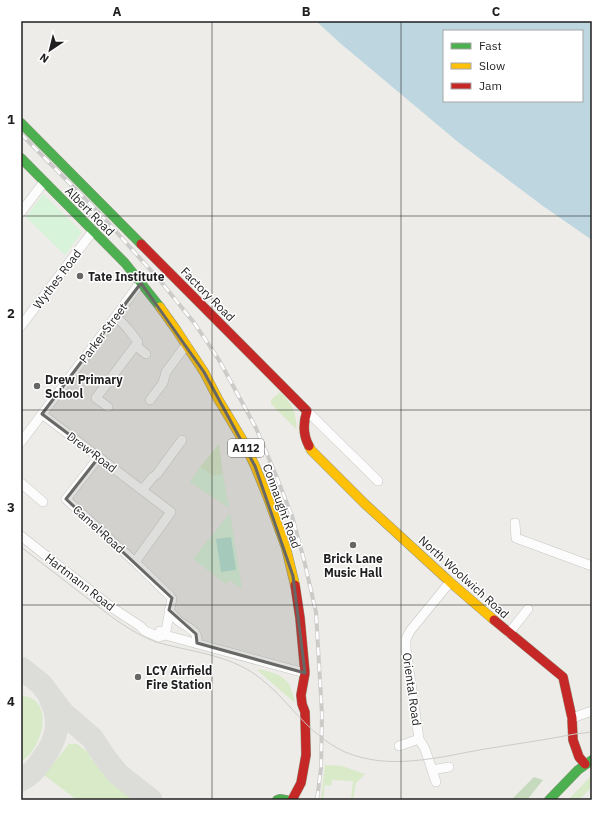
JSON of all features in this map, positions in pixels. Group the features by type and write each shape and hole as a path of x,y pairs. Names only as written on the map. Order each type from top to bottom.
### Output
{"street":[{"name":"Factory Road","path":"21,123 306,411 378,481"},
{"name":"Albert Road","path":"21,158 125,263 142,283"},
{"path":"21,212 44,182"},
{"name":"Wythes Road","path":"21,326 93,231"},
{"name":"Parker Street","path":"21,442 137,287 142,283"},
{"name":"Connaught Road","path":"142,283 175,328 204,372 242,439 268,498 286,548 293,576 304,651 304,673 301,696 305,712 306,755 301,783 292,800"},
{"path":"108,407 96,398 138,342 116,316"},
{"path":"136,346 146,354"},
{"path":"150,400 163,383 166,372 183,348 187,346"},
{"name":"North Woolwich Road","path":"306,411 304,430 306,441 311,450 365,504 450,582 563,678 572,718 573,740 580,757 589,762"},
{"name":"Drew Road","path":"42,414 171,512"},
{"path":"142,490 153,476 157,474 182,440"},
{"name":"Camel Road","path":"99,458 66,499 170,596 172,599 165,635"},
{"path":"21,483 43,502"},
{"name":"Camel Road","path":"135,562 171,512"},
{"path":"515,523 516,538 592,566"},
{"name":"Hartmann Road","path":"21,536 114,609 145,631 159,637 165,635 304,673"},
{"name":"Oriental Road","path":"436,782 425,749 418,739 406,639 450,582"},
{"path":"509,633 528,609"},
{"path":"169,610 180,622 196,634 198,638 197,643"},
{"path":"167,622 180,622"},
{"path":"572,718 592,711"},
{"name":"Oriental Road","path":"399,746 418,739"},
{"path":"549,800 578,770 589,762"},
{"path":"432,770 449,767"},
{"path":"277,800 286,800"}],"highlighted area":[{"path":"141,283 204,372 255,466 293,576 305,673 197,643 196,634 169,610 172,598 66,499 99,457 42,414"}],"green space":[{"path":"43,194 82,232 65,255 26,217"},
{"path":"280,392 293,409 297,430 271,404 271,400"},
{"path":"219,444 223,474 213,476 200,467"},
{"path":"200,467 213,476 223,474 229,508 190,482"},
{"path":"230,513 242,589 229,580 226,584 193,559"},
{"path":"231,537 236,570 221,572 216,539"},
{"path":"257,670 276,674 285,680 292,691 295,703"},
{"path":"21,696 36,701 40,707 43,720 40,736 34,749 21,762"},
{"path":"69,744 77,744 90,754 90,758 94,760 94,762 112,780 136,800 77,800 44,775"},
{"path":"325,765 342,766 365,774 356,783 353,800 351,800 353,781 332,780 331,786 325,785 323,800 321,800"},
{"path":"592,775 592,787 579,800 568,800"},
{"path":"534,777 543,780 527,800 511,800"}],"water":[{"path":"316,21 592,21 592,240 543,206 458,142"}],"taxiway":[{"path":"21,668 41,684 63,713 92,738 118,774 151,800"},
{"path":"21,780 37,767 51,746 54,738 57,723 54,707 50,698"}],"tram line":[{"path":"21,547 112,617 146,638 156,642 208,654 233,662 245,668 268,684 319,736 331,745 362,758 379,761 415,761 592,732"}],"railway":[{"path":"21,134 104,218 162,283 195,324 219,360 256,428 292,516 316,612 322,715 321,768 317,800"}],"traffic: fast":[{"path":"21,123 141,244"},
{"path":"21,158 125,263 160,307"},
{"path":"549,800 578,770 592,760"},
{"path":"277,800 286,800"}],"traffic: slow":[{"path":"160,307 204,372 242,439 268,498 286,548 295,585"},
{"path":"309,446 311,450 365,504 494,620"}],"traffic: jam":[{"path":"141,244 307,411 304,429 309,446"},
{"path":"292,800 301,783 306,755 305,712 301,695 305,673 300,618 295,585"},
{"path":"494,620 563,677 572,718 573,740 579,757 585,764"}],"place":[{"name":"Tate Institute","path":"80,276"},
{"name":"Drew Primary School","path":"37,386"},
{"name":"Brick Lane Music Hall","path":"353,545"},
{"name":"LCY Airfield Fire Station","path":"138,677"}]}
